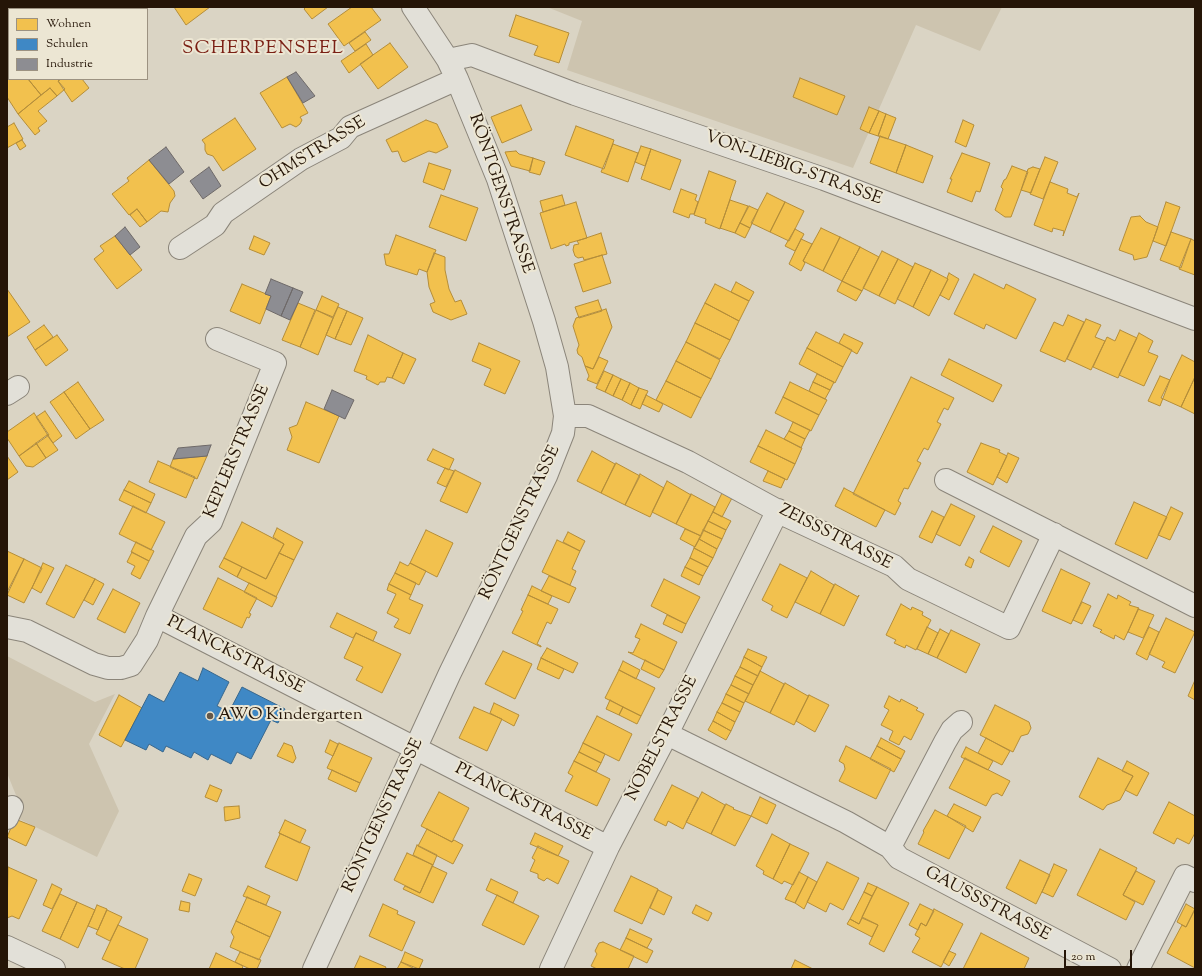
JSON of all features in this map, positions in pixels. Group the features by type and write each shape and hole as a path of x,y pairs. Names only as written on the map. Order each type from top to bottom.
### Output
{"street":[{"path":"413,7 453,70"},
{"name":"VON-LIEBIG-STRASSE","path":"453,70 472,55 575,94 836,183 1195,319"},
{"name":"OHMSTRASSE","path":"180,248 215,225 223,213 301,159 341,138 350,127 453,70"},
{"name":"RÖNTGENSTRASSE","path":"314,969 456,659 546,476 563,433 565,416 557,367 542,313 498,179 453,70"},
{"name":"KEPLERSTRASSE","path":"157,616 196,536 211,522 275,363 217,339"},
{"name":"ZEISSSTRASSE","path":"565,416 588,416 688,462 778,510 894,566 908,579 1009,628 1054,534"},
{"path":"946,480 1195,606"},
{"name":"NOBELSTRASSE","path":"551,969 608,847 667,734 778,510"},
{"name":"PLANCKSTRASSE","path":"7,627 27,631 94,664 108,668 121,668 131,665 147,640 157,616 390,736 416,747 561,824 608,847"},
{"path":"890,847 945,742 952,730 961,722"},
{"name":"GAUSSSTRASSE","path":"667,734 846,822 890,847 899,858 906,862 1110,969"},
{"path":"1138,969 1186,876 1195,881"},
{"path":"7,947 54,969"}],"shaded area":[{"path":"547,7 1002,7 980,51 916,25 853,168 567,70 582,21"},
{"path":"7,656 95,702 115,694 89,744 119,811 97,857 13,816 20,805 7,773"}],"building: Wohnen":[{"path":"69,7 114,7 112,8"},
{"path":"174,7 210,7 186,25"},
{"path":"306,7 328,7 312,19 304,9"},
{"path":"352,7 371,7 381,20 344,46 328,24"},
{"path":"516,15 569,33 559,63 534,55 538,46 509,36"},
{"path":"365,32 371,40 355,51 349,43"},
{"path":"390,43 408,67 378,89 360,64"},
{"path":"366,44 373,55 349,73 341,61"},
{"path":"287,77 308,113 300,117 302,120 296,127 290,124 282,128 260,93"},
{"path":"800,78 845,96 837,115 793,97"},
{"path":"7,79 29,80 41,95 18,114 7,97"},
{"path":"29,80 60,80 58,81 65,89 57,96 50,88 41,95"},
{"path":"83,80 89,88 72,102 58,81"},
{"path":"50,88 57,96 38,111 47,121 38,128 40,131 35,135 18,114"},
{"path":"521,105 532,130 502,143 491,117"},
{"path":"869,107 879,111 869,133 860,129"},
{"path":"879,111 886,114 878,136 869,133"},
{"path":"886,114 896,118 888,139 878,136"},
{"path":"235,118 256,149 223,171 213,156 207,154 205,144 202,140"},
{"path":"426,120 437,124 448,147 436,153 429,151 405,162 402,161 398,151 392,152 386,140"},
{"path":"963,120 974,125 966,147 955,142"},
{"path":"14,123 23,139 7,148 7,127"},
{"path":"576,126 614,140 604,169 565,155"},
{"path":"880,136 906,145 896,173 870,163"},
{"path":"22,140 26,146 20,150 16,143"},
{"path":"613,144 638,153 628,182 601,172"},
{"path":"906,145 933,156 923,183 896,173"},
{"path":"641,146 651,149 645,166 635,162"},
{"path":"651,149 681,160 670,190 641,179"},
{"path":"516,151 519,154 533,158 530,171 511,166 505,152"},
{"path":"962,153 990,163 980,192 976,191 972,202 947,192 952,179 950,179"},
{"path":"1045,157 1058,162 1043,199 1030,194"},
{"path":"533,158 545,162 540,175 529,172"},
{"path":"149,160 174,191 175,196 170,203 168,212 161,211 147,222 137,209 129,215 112,194 129,181 127,178"},
{"path":"429,163 451,170 444,190 423,182"},
{"path":"1012,166 1028,172 1011,217 1005,217 995,210 1003,189 1001,187"},
{"path":"1033,167 1040,169 1031,193 1021,190 1028,169"},
{"path":"709,171 736,181 720,229 705,223 706,219 694,215"},
{"path":"1050,182 1068,189 1067,193 1077,197 1079,193 1063,236 1064,231 1053,228 1052,232 1034,225"},
{"path":"681,189 697,195 695,200 698,202 694,214 690,214 689,218 673,212"},
{"path":"767,193 785,202 770,232 751,223"},
{"path":"441,195 478,208 466,241 429,227"},
{"path":"562,195 565,205 543,212 540,201"},
{"path":"730,200 748,206 735,233 720,228"},
{"path":"576,202 587,238 569,243 569,245 566,246 565,244 551,249 540,213"},
{"path":"785,202 804,211 789,241 770,232"},
{"path":"1166,202 1180,207 1166,246 1153,241"},
{"path":"749,206 758,210 750,228 740,223"},
{"path":"137,209 147,222 140,227 130,215"},
{"path":"1140,216 1146,222 1158,227 1147,257 1134,260 1133,255 1119,250 1131,217"},
{"path":"740,223 750,228 745,238 735,233"},
{"path":"821,228 840,237 823,271 803,261"},
{"path":"795,229 804,234 795,251 785,246"},
{"path":"1171,232 1191,239 1181,268 1160,260"},
{"path":"601,233 607,254 584,260 583,257 578,258 575,256 573,250 574,245 579,244 577,241"},
{"path":"396,235 436,250 427,272 419,269 417,275 386,265 384,254 389,254"},
{"path":"115,236 142,270 117,289 94,259 104,251 100,246"},
{"path":"254,236 270,243 264,255 249,249"},
{"path":"840,237 860,247 842,281 823,271"},
{"path":"801,239 812,244 803,261 805,263 801,271 789,264"},
{"path":"1191,239 1195,241 1195,275 1179,269"},
{"path":"860,247 879,257 862,291 842,281"},
{"path":"882,251 898,259 879,296 863,288"},
{"path":"434,253 445,257 445,270 449,289 455,302 461,300 467,314 451,320 433,312 430,304 435,302 429,287 427,272"},
{"path":"602,255 611,283 583,292 574,264"},
{"path":"898,259 913,267 895,304 879,296"},
{"path":"915,263 931,270 913,307 897,299"},
{"path":"931,270 948,279 929,316 913,307"},
{"path":"949,273 959,279 949,300 940,295 948,279"},
{"path":"974,274 1004,289 1006,284 1036,299 1016,339 986,324 984,329 954,314"},
{"path":"842,281 862,291 856,301 837,291"},
{"path":"736,282 754,292 749,301 731,292"},
{"path":"242,284 271,296 260,324 230,311"},
{"path":"715,284 749,301 739,321 705,303"},
{"path":"7,289 30,322 7,337"},
{"path":"322,296 339,304 333,317 316,310"},
{"path":"598,300 602,311 579,318 575,307"},
{"path":"298,303 315,310 300,347 282,340"},
{"path":"705,303 739,321 730,340 695,323"},
{"path":"338,307 347,311 335,339 326,335"},
{"path":"606,309 612,327 593,369 585,366 582,357 578,354 577,350 579,345 573,326 576,318"},
{"path":"316,310 333,318 318,355 300,347"},
{"path":"347,311 363,318 351,345 335,339"},
{"path":"1068,315 1084,322 1065,362 1040,351 1054,322 1063,326"},
{"path":"1086,319 1101,325 1095,337 1105,341 1091,370 1067,359"},
{"path":"695,323 730,340 720,359 686,342"},
{"path":"44,325 53,337 35,350 27,337"},
{"path":"1120,330 1137,338 1118,378 1093,367 1107,337 1115,341"},
{"path":"816,332 852,350 843,367 807,348"},
{"path":"1139,333 1153,341 1148,352 1158,356 1144,386 1119,375"},
{"path":"844,334 863,343 857,354 839,343"},
{"path":"57,335 68,350 46,366 35,350"},
{"path":"368,335 403,353 392,378 387,377 385,382 380,382 378,385 366,379 367,376 354,371"},
{"path":"686,342 720,360 711,379 676,361"},
{"path":"479,343 520,361 505,394 484,385 491,369 472,361"},
{"path":"807,348 843,367 835,383 799,364"},
{"path":"403,353 416,359 404,384 392,378"},
{"path":"1182,355 1195,362 1195,377 1181,407 1161,398"},
{"path":"599,357 608,361 597,384 587,380 589,376 585,366 593,369"},
{"path":"949,359 1002,385 993,402 941,375"},
{"path":"676,361 711,379 701,398 666,381"},
{"path":"604,371 613,375 605,392 596,388"},
{"path":"817,374 834,382 830,390 813,382"},
{"path":"613,375 621,379 613,396 605,392"},
{"path":"1160,376 1170,380 1160,406 1148,401"},
{"path":"911,377 954,398 948,410 944,408 937,422 941,424 928,450 924,448 917,461 921,463 908,489 904,488 898,501 901,503 895,515 853,494"},
{"path":"1195,377 1195,414 1181,407"},
{"path":"621,379 630,383 622,400 613,396"},
{"path":"666,381 701,398 691,418 656,400"},
{"path":"78,382 104,420 90,429 64,392"},
{"path":"790,382 827,400 819,415 783,397"},
{"path":"813,382 830,390 825,399 809,391"},
{"path":"630,383 639,388 631,405 622,400"},
{"path":"639,388 648,391 640,409 631,405"},
{"path":"64,392 90,429 76,439 50,402"},
{"path":"646,395 663,404 659,412 642,404"},
{"path":"783,397 819,415 811,431 775,413"},
{"path":"306,402 339,416 319,463 287,450 292,437 289,428 297,425"},
{"path":"45,411 62,436 53,443 36,417"},
{"path":"34,413 49,435 19,456 7,438 7,432"},
{"path":"793,422 810,430 805,439 789,431"},
{"path":"766,430 802,448 795,464 758,446"},
{"path":"789,431 805,439 801,448 784,439"},
{"path":"47,435 58,450 46,458 36,443"},
{"path":"36,443 46,458 33,467 26,466 19,456"},
{"path":"981,443 1000,450 999,452 1007,456 993,485 967,472"},
{"path":"758,446 795,464 787,480 750,462"},
{"path":"433,449 454,459 449,470 427,460"},
{"path":"592,451 615,464 601,493 577,481"},
{"path":"1008,453 1019,458 1007,483 997,477"},
{"path":"7,456 18,472 7,480"},
{"path":"207,456 197,479 170,467 173,459"},
{"path":"158,461 195,477 186,498 149,482"},
{"path":"616,463 640,476 625,505 601,493"},
{"path":"445,468 454,471 446,487 437,483"},
{"path":"455,470 481,483 467,513 440,501"},
{"path":"768,471 785,479 781,488 763,481"},
{"path":"640,474 664,488 650,517 625,505"},
{"path":"129,481 155,494 151,503 124,490"},
{"path":"667,481 691,495 676,524 652,512"},
{"path":"844,488 885,510 876,527 835,506"},
{"path":"124,490 151,503 146,513 119,500"},
{"path":"722,493 732,498 722,517 713,512"},
{"path":"691,494 715,507 701,536 676,524"},
{"path":"1134,502 1167,517 1147,559 1115,544"},
{"path":"951,504 975,516 960,546 936,534"},
{"path":"133,506 165,522 151,550 119,534"},
{"path":"1171,507 1183,513 1170,540 1158,535"},
{"path":"932,511 944,517 932,543 919,537"},
{"path":"713,512 731,521 726,530 708,521"},
{"path":"708,521 726,530 722,539 703,530"},
{"path":"242,522 284,544 266,579 224,558"},
{"path":"993,526 1022,541 1009,567 980,552"},
{"path":"277,528 303,542 294,560 279,553 284,544 273,537"},
{"path":"685,529 701,536 695,547 680,539"},
{"path":"426,530 453,543 437,577 410,563"},
{"path":"703,530 722,539 717,549 699,539"},
{"path":"568,532 585,541 580,551 563,542"},
{"path":"699,539 717,549 713,558 694,548"},
{"path":"557,540 580,551 572,569 576,571 570,585 542,572"},
{"path":"136,542 154,551 149,561 131,552"},
{"path":"694,548 713,558 708,567 690,558"},
{"path":"7,551 24,559 7,592"},
{"path":"132,552 149,561 140,579 131,574 135,566 127,562"},
{"path":"279,553 294,560 276,597 237,577 242,567 266,579"},
{"path":"969,557 974,560 971,568 965,565"},
{"path":"224,558 242,567 237,577 219,567"},
{"path":"690,558 708,567 703,576 685,567"},
{"path":"24,559 42,568 24,603 7,595"},
{"path":"400,562 408,566 410,563 426,571 419,585 395,573"},
{"path":"43,563 54,568 41,593 32,588"},
{"path":"780,564 807,578 787,618 771,610 773,606 762,600"},
{"path":"66,565 95,579 74,618 46,604"},
{"path":"685,567 703,576 699,585 681,576"},
{"path":"1061,569 1090,583 1071,624 1042,611"},
{"path":"811,571 834,585 820,614 795,602"},
{"path":"395,573 416,583 411,595 389,584"},
{"path":"549,576 576,588 569,603 541,591"},
{"path":"218,578 257,598 249,613 251,614 249,618 247,617 242,628 203,609"},
{"path":"95,579 104,584 93,605 84,600"},
{"path":"664,579 700,597 686,624 651,606"},
{"path":"249,583 277,597 272,607 244,592"},
{"path":"389,584 411,595 409,599 423,605 410,634 394,627 399,619 387,613 396,594 387,590"},
{"path":"835,584 858,597 859,595 844,626 820,614"},
{"path":"532,586 552,596 548,604 528,595"},
{"path":"113,589 140,603 125,633 97,619"},
{"path":"1108,594 1117,599 1118,595 1131,602 1129,605 1139,608 1124,640 1115,635 1114,639 1100,632 1102,630 1093,626"},
{"path":"528,595 558,609 551,624 547,622 537,644 541,647 512,633 523,611 521,610"},
{"path":"1082,602 1091,606 1082,624 1073,620"},
{"path":"901,604 911,610 912,607 923,612 922,615 931,620 916,650 906,645 905,648 894,643 896,640 886,635"},
{"path":"1138,609 1154,615 1143,638 1128,632"},
{"path":"337,613 377,632 373,641 356,633 353,638 330,627"},
{"path":"667,615 686,624 682,633 663,624"},
{"path":"1166,618 1195,632 1175,673 1162,667 1165,662 1149,654"},
{"path":"641,624 677,642 664,670 628,652 633,653 640,639 635,637"},
{"path":"927,627 938,633 928,654 917,649"},
{"path":"1149,627 1159,632 1147,660 1136,654"},
{"path":"940,629 949,634 937,658 928,654"},
{"path":"951,630 980,644 966,673 937,658"},
{"path":"356,633 401,654 382,693 356,680 363,667 344,658"},
{"path":"547,648 578,663 573,673 541,658"},
{"path":"748,649 767,657 762,667 744,657"},
{"path":"503,651 532,664 515,699 485,684"},
{"path":"744,657 762,667 758,676 740,667"},
{"path":"541,658 564,669 559,679 537,669"},
{"path":"645,660 664,670 659,678 641,669"},
{"path":"623,661 640,670 636,679 619,670"},
{"path":"740,667 758,676 753,685 735,676"},
{"path":"619,670 655,688 641,716 605,698"},
{"path":"760,671 784,684 770,713 745,701"},
{"path":"735,676 753,685 749,694 731,685"},
{"path":"1195,680 1195,700 1188,696"},
{"path":"785,683 808,696 809,695 794,725 770,713"},
{"path":"731,685 749,694 744,703 726,694"},
{"path":"726,694 744,703 740,712 722,703"},
{"path":"119,695 142,708 121,747 99,735"},
{"path":"809,695 829,705 815,732 796,721"},
{"path":"889,696 900,702 901,699 918,708 916,710 924,714 911,740 904,736 899,745 889,740 893,731 881,725 889,710 884,707"},
{"path":"610,700 623,707 619,715 606,709"},
{"path":"494,703 519,715 514,726 490,713"},
{"path":"722,703 740,712 735,722 717,712"},
{"path":"995,705 1029,722 1031,728 1028,734 1021,736 1013,752 980,735"},
{"path":"474,707 502,719 487,751 459,738"},
{"path":"623,707 641,716 637,724 619,715"},
{"path":"717,712 735,722 731,731 713,721"},
{"path":"597,716 632,734 619,761 583,743"},
{"path":"713,721 731,731 726,740 708,730"},
{"path":"881,738 905,751 901,759 877,746"},
{"path":"986,738 1010,751 1002,765 978,753"},
{"path":"330,740 338,744 333,756 325,752"},
{"path":"284,743 292,746 296,758 293,763 277,756"},
{"path":"339,743 372,758 360,783 327,768"},
{"path":"583,743 605,754 601,763 579,752"},
{"path":"846,746 891,769 876,799 839,781 845,769 844,764 839,761"},
{"path":"877,746 901,759 894,772 870,759"},
{"path":"966,747 993,761 988,770 961,757"},
{"path":"579,752 601,763 596,772 574,761"},
{"path":"965,758 1010,781 1002,796 997,793 992,795 986,806 949,788"},
{"path":"1098,758 1133,776 1120,800 1107,805 1103,810 1079,797"},
{"path":"574,761 610,779 597,806 565,791 573,776 568,773"},
{"path":"1127,761 1149,773 1137,796 1125,790 1133,776 1122,771"},
{"path":"332,770 360,783 356,792 328,779"},
{"path":"210,785 222,790 217,802 205,797"},
{"path":"672,785 698,798 683,829 668,821 666,826 654,820"},
{"path":"439,792 469,808 452,842 421,826"},
{"path":"702,792 725,805 711,834 686,822"},
{"path":"760,797 776,805 767,824 751,816"},
{"path":"1169,802 1195,816 1195,833 1189,844 1177,838 1174,844 1153,833"},
{"path":"726,804 734,808 733,809 751,816 735,846 711,834"},
{"path":"954,804 981,817 973,832 947,816"},
{"path":"239,806 240,818 225,821 224,807"},
{"path":"935,810 966,826 949,859 918,844 924,832 923,831"},
{"path":"15,819 35,827 26,846 7,837"},
{"path":"285,820 306,830 300,843 279,833"},
{"path":"427,829 452,842 454,840 463,845 453,864 418,846"},
{"path":"279,833 310,847 297,881 265,867 280,834"},
{"path":"535,833 563,846 558,856 530,844"},
{"path":"772,834 790,844 773,879 763,874 764,871 756,866"},
{"path":"790,844 809,853 793,885 784,881 782,884 773,879"},
{"path":"417,845 437,855 433,865 413,855"},
{"path":"538,846 569,861 558,884 547,878 544,881 538,878 538,874 530,871 535,860 532,858"},
{"path":"1100,849 1137,868 1123,895 1135,902 1126,920 1077,895"},
{"path":"407,853 433,865 420,893 394,880"},
{"path":"1020,860 1050,875 1036,904 1006,888"},
{"path":"827,862 859,878 843,910 830,903 826,912 807,902"},
{"path":"1054,864 1067,870 1053,897 1042,892"},
{"path":"432,866 447,873 433,903 403,889 405,886 420,893"},
{"path":"8,867 37,880 19,919 12,916 7,918"},
{"path":"1136,871 1155,881 1143,905 1123,895"},
{"path":"799,872 808,877 795,903 785,899"},
{"path":"189,874 202,879 195,896 182,891"},
{"path":"631,876 658,889 642,924 614,911"},
{"path":"808,877 817,882 804,909 795,903"},
{"path":"491,879 518,892 513,903 486,890"},
{"path":"868,883 877,887 872,896 864,892"},
{"path":"52,884 62,889 52,909 43,905"},
{"path":"248,886 270,896 266,905 243,896"},
{"path":"877,887 909,903 884,952 869,944 878,925 862,917"},
{"path":"658,890 672,897 664,915 650,908"},
{"path":"864,892 872,896 859,924 850,919"},
{"path":"60,894 77,902 60,939 42,931"},
{"path":"497,895 539,916 524,945 482,925"},
{"path":"247,897 281,912 270,937 236,921"},
{"path":"181,901 190,903 189,912 179,910"},
{"path":"77,902 95,910 78,948 60,939"},
{"path":"383,904 398,911 397,914 415,922 402,951 369,936"},
{"path":"920,904 934,911 926,926 921,923 918,930 909,925"},
{"path":"1186,904 1195,909 1186,927 1177,922"},
{"path":"97,905 107,909 98,930 88,926"},
{"path":"696,905 712,913 708,921 692,913"},
{"path":"934,909 963,924 941,967 912,952 920,938 915,935 921,923 926,926"},
{"path":"107,910 122,917 110,941 96,934"},
{"path":"1194,911 1195,968 1167,953 1182,925 1186,927"},
{"path":"862,918 878,925 872,937 847,924 850,919 859,924"},
{"path":"236,921 270,937 259,960 230,947 234,937 231,932"},
{"path":"118,925 148,939 135,969 125,969 102,959"},
{"path":"630,929 652,939 647,948 626,938"},
{"path":"981,933 1029,958 1024,969 963,969"},
{"path":"626,938 653,951 647,963 620,950"},
{"path":"603,942 634,956 628,969 597,969 591,966 597,954 595,951 599,943"},
{"path":"949,951 956,954 949,966 943,962"},
{"path":"240,952 261,960 257,969 250,969 235,962"},
{"path":"405,952 423,960 419,969 401,962"},
{"path":"216,953 243,966 242,969 209,969"},
{"path":"360,956 386,967 385,969 354,969"},
{"path":"795,960 813,969 791,969"},
{"path":"401,962 415,969 397,969"}],"building: Schulen":[{"name":"AWO Kindergarten","path":"203,668 229,682 217,706 229,712 242,687 285,709 278,723 271,720 251,759 237,752 231,764 211,754 208,760 194,752 191,758 166,746 163,752 149,744 146,750 125,740 149,694 164,702 180,672 198,681"}],"building: Industrie":[{"path":"296,72 315,96 303,103 287,77"},
{"path":"166,147 184,172 169,184 149,160"},
{"path":"209,167 221,186 203,199 190,181"},
{"path":"125,227 140,247 130,255 115,236"},
{"path":"271,279 293,288 281,316 266,309 271,296 265,294"},
{"path":"293,288 303,292 290,320 281,316"},
{"path":"332,390 354,400 345,419 324,409"},
{"path":"211,445 207,456 173,459 178,448"}],"place":[{"name":"AWO Kindergarten","path":"210,716"}],"district":[{"name":"SCHERPENSEEL","path":"263,50"}]}
